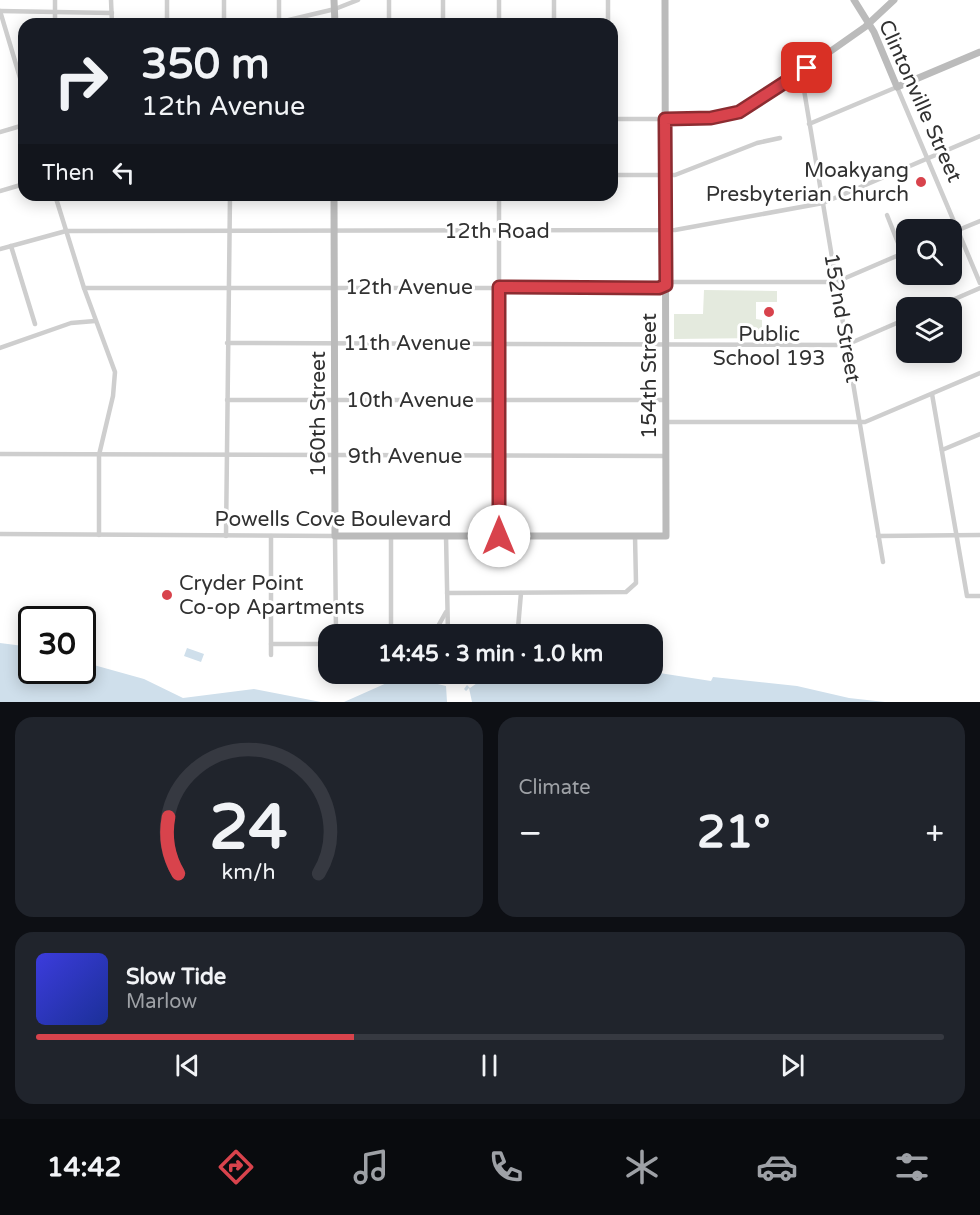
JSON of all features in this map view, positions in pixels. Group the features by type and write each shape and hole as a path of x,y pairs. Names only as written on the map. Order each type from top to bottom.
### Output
{"street":[{"path":"56,0 56,18"},
{"path":"111,0 111,18"},
{"path":"167,0 167,18"},
{"path":"224,0 224,18"},
{"path":"279,0 279,18"},
{"path":"334,0 334,18"},
{"path":"299,18 358,0"},
{"path":"389,0 389,18"},
{"path":"443,0 443,18"},
{"path":"499,0 499,18"},
{"path":"554,0 554,18"},
{"path":"608,0 608,18"},
{"name":"154th Street","path":"665,0 666,536"},
{"name":"Clintonville Street","path":"854,0 869,23 952,219"},
{"path":"618,119 711,118 739,112 801,72 869,23 894,0"},
{"path":"18,71 0,11 111,13"},
{"path":"809,124 980,52"},
{"name":"152nd Street","path":"801,72 883,562"},
{"path":"0,132 18,127"},
{"name":"12th Road","path":"0,249 66,231 666,230 823,203 980,136"},
{"path":"618,175 675,175 758,143 780,138"},
{"path":"0,191 18,186"},
{"path":"57,201 115,376 99,455 99,535"},
{"path":"226,536 230,201"},
{"name":"160th Street","path":"334,201 336,624"},
{"path":"499,201 499,536"},
{"path":"887,215 896,235"},
{"path":"962,228 980,220"},
{"name":"Clintonville Street","path":"962,242 980,283"},
{"path":"11,246 35,324"},
{"name":"12th Avenue","path":"84,288 659,288 671,282 836,282 896,256"},
{"path":"959,297 980,288"},
{"path":"0,348 71,323 95,321"},
{"name":"11th Avenue","path":"227,344 846,345 896,323"},
{"path":"666,423 859,422 980,373"},
{"path":"932,394 967,596 980,596"},
{"name":"10th Avenue","path":"227,399 666,399"},
{"path":"942,450 980,434"},
{"name":"9th Avenue","path":"0,454 666,456"},
{"name":"Powells Cove Boulevard","path":"0,534 666,536"},
{"path":"271,536 271,655"},
{"path":"391,536 391,624"},
{"path":"446,536 448,624"},
{"path":"447,593 626,592 636,583 635,536"},
{"path":"879,536 980,536"},
{"path":"518,624 521,593"},
{"path":"439,624 447,610"},
{"path":"271,644 318,644"}],"shaded area":[{"path":"704,290 777,291 777,302 756,302 756,319 762,320 762,338 674,339 674,314 703,314"}],"water":[{"path":"0,643 18,645 18,684 96,684 96,666 144,679 183,698 254,689 321,702 0,702"},
{"path":"187,648 204,654 201,662 184,656"},
{"path":"663,674 711,681 713,677 797,686 849,698 885,702 472,702 469,688 466,691 464,689 467,685 470,688 476,684 663,684"},
{"path":"384,684 446,686 447,702 344,702"}],"place":[{"name":"Moakyang Presbyterian Church","path":"921,182"},
{"name":"Public School 193","path":"769,312"},
{"name":"Cryder Point Co-op Apartments","path":"167,595"}],"route":[{"path":"499,536 499,287 659,288 666,285 665,119 711,118 739,112 807,68"}]}
